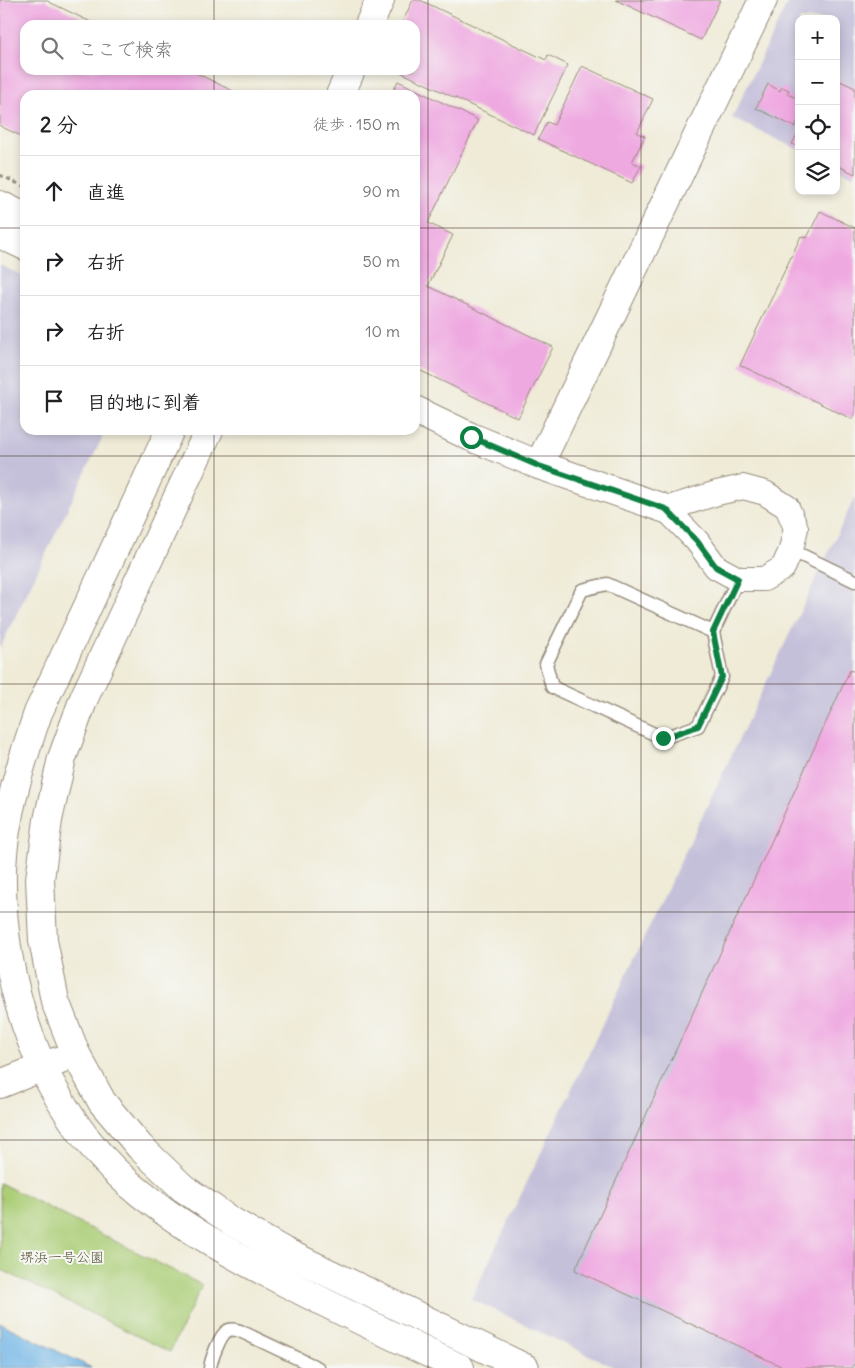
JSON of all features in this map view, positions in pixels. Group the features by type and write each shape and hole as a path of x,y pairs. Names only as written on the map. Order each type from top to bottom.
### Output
{"street":[{"path":"371,20 380,0"},
{"path":"539,466 763,0"},
{"path":"342,90 349,75"},
{"path":"0,205 20,215"},
{"path":"0,234 20,244"},
{"path":"420,412 539,466 666,509 697,541 716,567 738,579 764,579 782,568 792,550 796,528 787,507 766,493 742,487 666,509"},
{"path":"168,435 38,713 21,762 8,817 2,868 2,923 12,985 29,1041 52,1089 85,1138 128,1183 177,1220 230,1253 294,1287 460,1368"},
{"path":"207,435 84,698 62,758 48,820 40,879 43,940 54,1001 76,1054 102,1102 140,1147 183,1188 231,1221 283,1251 525,1368"},
{"path":"0,1084 76,1054"}],"lane":[{"path":"792,550 855,581"},
{"path":"713,632 607,584 582,590 546,664 552,687 663,738 698,726 722,677 713,632 738,579"},
{"path":"210,1368 211,1360 223,1335 227,1330 233,1329 318,1368"}],"path":[{"path":"0,175 20,185"}],"shaded area":[{"path":"789,0 855,0 855,177 840,170 840,15 795,15 795,148 732,118"},
{"path":"0,265 20,275 20,435 104,435 0,648"},
{"path":"855,497 855,1368 616,1368 471,1299"}],"green space":[{"name":"堺浜一号公園","path":"0,1183 202,1285 170,1352 0,1269"}],"water":[{"path":"0,1323 92,1368 0,1368"}],"building":[{"path":"0,0 45,0 87,20 20,20 20,75 200,75 231,90 20,90 20,136 0,126"},
{"path":"413,0 420,0 546,60 548,55 568,65 534,135 407,75 420,75 420,20 403,20"},
{"path":"616,0 720,0 701,40"},
{"path":"582,66 653,99 637,133 645,136 632,162 641,166 632,183 538,139 547,122 554,125"},
{"path":"398,81 416,90 394,90"},
{"path":"840,81 855,88 855,174 840,167"},
{"path":"768,84 780,91 782,87 789,90 787,94 795,97 795,127 756,108"},
{"path":"420,92 478,120 428,223 453,235 428,286 553,347 518,418 420,370"},
{"path":"820,211 855,228 855,413 852,419 740,365 801,236 807,238"},
{"path":"850,670 855,672 855,1362 852,1368 785,1368 575,1270"}],"route":[{"path":"471,437 539,466 666,509 697,541 716,567 738,579 713,632 722,677 698,726 663,738"}]}
